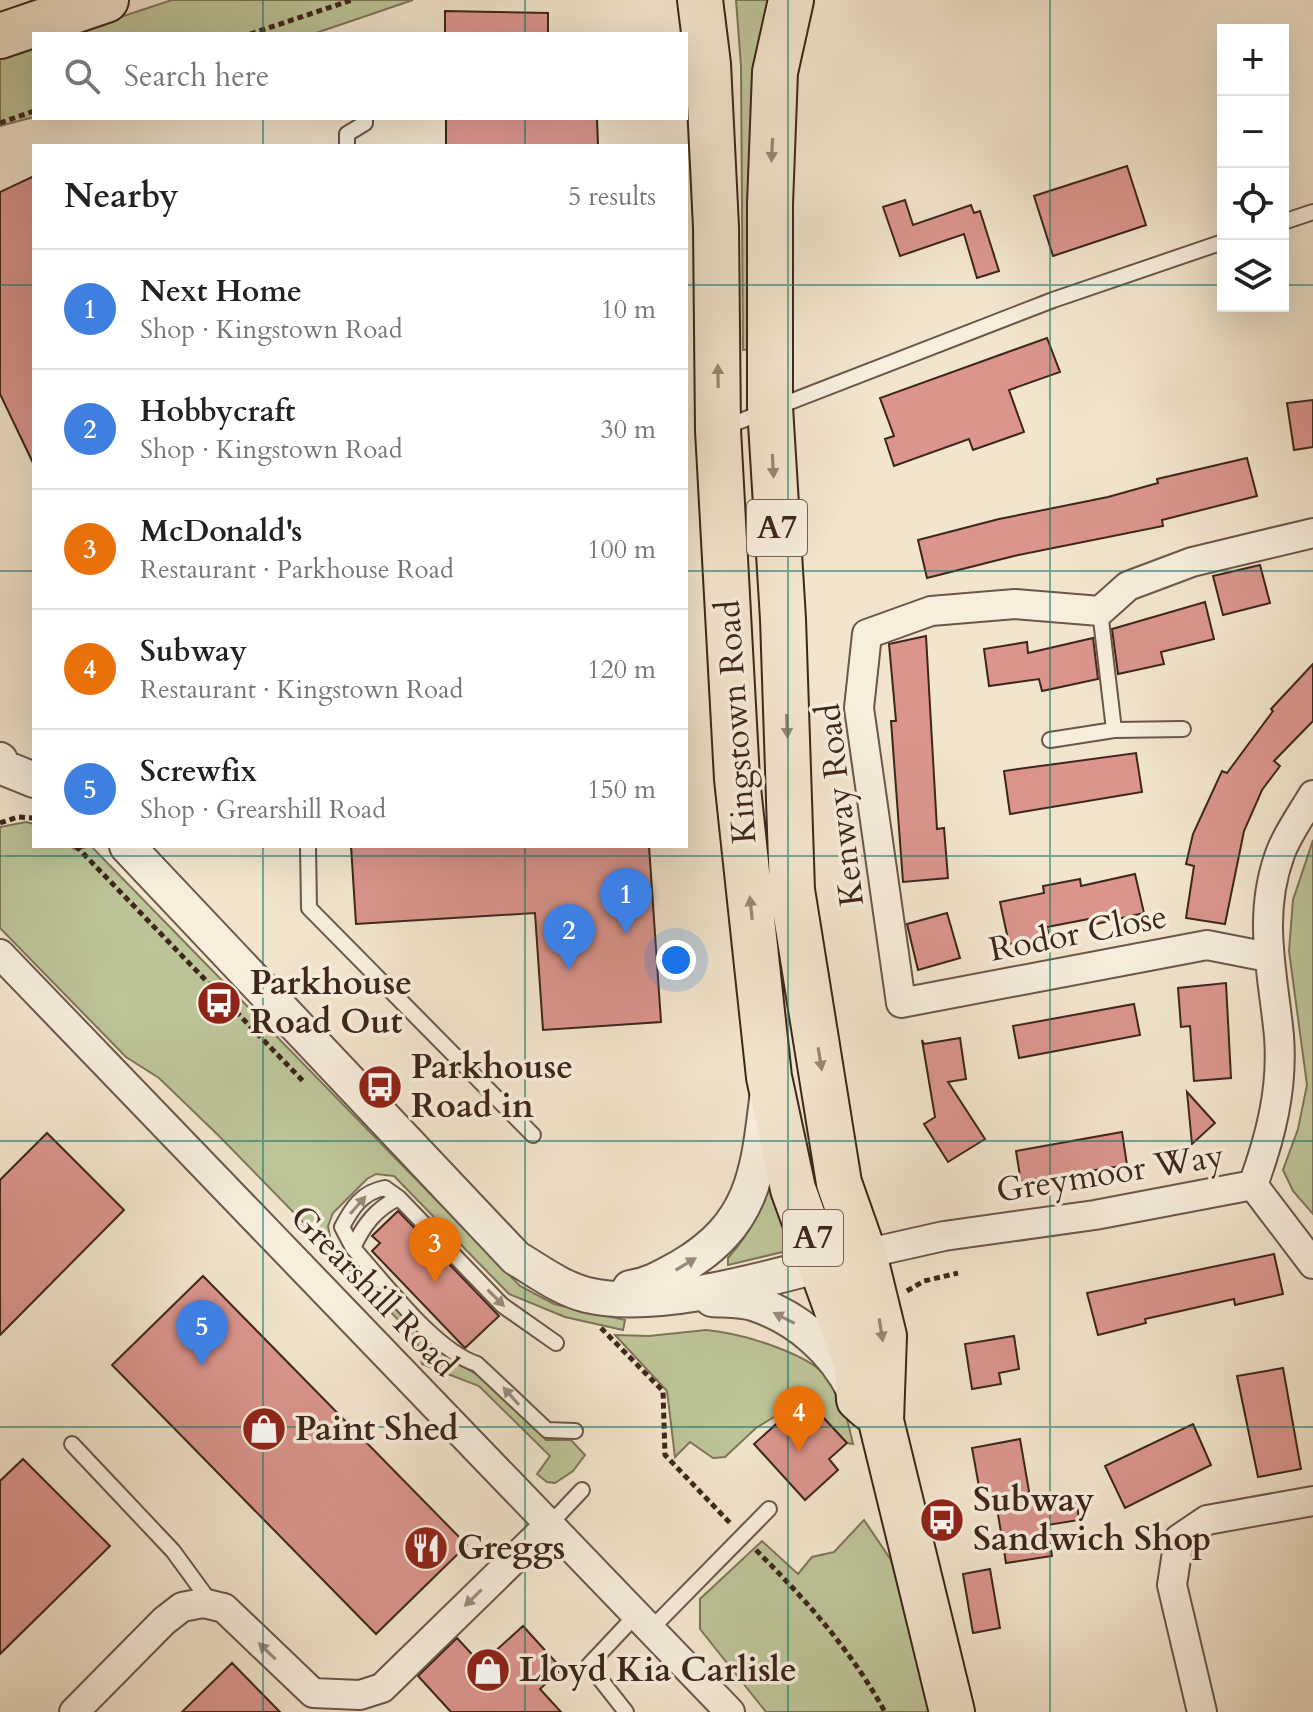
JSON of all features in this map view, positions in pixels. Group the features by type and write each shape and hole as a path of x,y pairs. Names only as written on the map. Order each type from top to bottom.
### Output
{"main road":[{"path":"0,36 106,0"},
{"name":"Kingstown Road","path":"700,0 708,64 716,227 718,430 737,779 769,1077 793,1189 844,1259"},
{"name":"Kingstown Road","path":"791,0 775,72 770,204 770,407 783,619 792,890 839,1183 844,1259 857,1365 952,1712"}],"street":[{"path":"1100,611 1128,586 1192,562 1313,533"},
{"name":"Kenway Road","path":"901,1003 859,708 867,634 931,611 1015,604 1100,611"},
{"path":"1,765 32,779"},
{"name":"Greymoor Way","path":"844,1259 944,1236 1095,1215 1253,1185 1279,1100 1279,1036 1268,957 1267,923 1280,854 1313,795"},
{"path":"142,855 516,1258 553,1281 586,1295 629,1300 675,1296 844,1259"},
{"name":"Rodor Close","path":"901,1003 1207,945 1268,957"},
{"name":"Grearshill Road","path":"0,954 730,1712"},
{"path":"586,1295 650,1285 703,1254 734,1225 754,1183 769,1077"},
{"path":"1253,1185 1313,1264"},
{"path":"675,1296 754,1302 804,1328 845,1372 870,1410"},
{"path":"1202,1712 1172,1585 1179,1539 1207,1520 1313,1501"},
{"path":"74,1712 182,1607 203,1603 224,1608 313,1693 360,1695 382,1688 549,1525"}],"lane":[{"path":"347,144 347,134 365,120"},
{"path":"1289,220 1313,212"},
{"path":"718,430 770,407 1053,300 1217,244"},
{"path":"1100,611 1114,730"},
{"path":"1050,740 1114,730 1183,729"},
{"path":"308,848 309,908 533,1135"},
{"path":"556,1343 502,1305 399,1198 383,1205 369,1220 353,1248 422,1323 463,1359 477,1364 547,1430 575,1431"},
{"path":"72,1444 173,1551 213,1605"},
{"path":"549,1525 582,1490"},
{"path":"626,1712 589,1665 644,1622 743,1536 769,1509"}],"path":[{"path":"256,32 352,0"},
{"path":"0,123 32,112"},
{"path":"0,823 18,817 32,818"},
{"path":"743,1536 817,1612 863,1671 885,1712"}],"green space":[{"path":"172,0 413,0 319,32 75,32"},
{"path":"736,0 773,0 761,348 743,350 741,66"},
{"path":"32,47 32,118 0,126 0,57"},
{"path":"32,824 32,848 93,848 520,1286 554,1304 625,1320 623,1330 565,1317 509,1294 394,1176 376,1174 367,1179 333,1213 328,1226 331,1242 451,1361 487,1379 546,1440 571,1440 585,1455 573,1471 555,1483 547,1482 537,1474 550,1456 479,1386 422,1364 416,1338 219,1136 159,1078 126,1057 0,928 0,827"},
{"path":"1313,840 1313,1214 1293,1191 1283,1170 1298,1129 1307,1085 1289,951 1293,900"},
{"path":"775,1162 795,1249 728,1265 728,1258 758,1213"},
{"path":"706,1330 776,1347 825,1374 841,1399 853,1444 847,1443 805,1398 756,1428 725,1457 713,1458 690,1442 675,1457 667,1391 615,1335 649,1336"},
{"path":"864,1520 891,1560 930,1712 766,1712 700,1629 700,1599 762,1541 798,1574 812,1557 834,1552"}],"building":[{"path":"445,11 548,13 548,32 445,32"},
{"path":"446,120 597,120 598,144 446,144"},
{"path":"1127,166 1146,225 1053,256 1034,196"},
{"path":"32,177 32,461 0,394 0,192"},
{"path":"905,200 913,225 971,205 974,213 980,211 999,271 977,278 964,234 900,256 883,207"},
{"path":"1047,338 1060,372 1009,390 1024,432 973,450 969,439 894,466 885,439 894,436 880,398"},
{"path":"1313,400 1313,447 1294,450 1287,403"},
{"path":"1247,458 1257,496 1162,520 1163,526 1014,556 927,578 918,540 999,519 1108,497 1158,483 1157,479"},
{"path":"1260,565 1270,603 1223,615 1213,576"},
{"path":"1205,602 1214,639 1161,652 1164,664 1118,674 1112,629"},
{"path":"926,636 937,829 944,828 948,878 903,882 891,721 896,721 889,644"},
{"path":"1093,638 1098,679 1042,691 1039,679 989,686 984,649 1027,642 1028,653"},
{"path":"1313,664 1313,721 1274,761 1280,766 1262,790 1244,831 1225,924 1186,918 1194,866 1186,864 1193,834 1222,771 1227,773 1273,711 1271,709"},
{"path":"1136,753 1142,792 1010,814 1004,771"},
{"path":"351,848 649,848 661,1022 543,1030 535,913 356,924"},
{"path":"1135,874 1144,913 1096,924 1094,918 1047,927 1049,936 1009,944 1000,902 1044,893 1043,886 1080,879 1081,886"},
{"path":"947,913 960,958 918,970 907,924"},
{"path":"1226,983 1231,1078 1194,1081 1190,1026 1181,1027 1178,988"},
{"path":"1134,1004 1140,1035 1019,1058 1013,1026"},
{"path":"960,1038 966,1079 948,1082 985,1139 948,1162 924,1124 935,1117 922,1040 924,1044"},
{"path":"1187,1092 1215,1123 1192,1144"},
{"path":"1122,1132 1127,1165 1021,1182 1016,1151"},
{"path":"47,1133 124,1210 0,1335 0,1180"},
{"path":"398,1211 499,1316 465,1348 372,1251 380,1243 372,1236"},
{"path":"1274,1254 1283,1294 1235,1305 1234,1299 1145,1319 1146,1323 1098,1335 1087,1293"},
{"path":"203,1276 467,1545 376,1634 112,1365"},
{"path":"1014,1336 1019,1369 999,1373 1001,1384 972,1389 965,1344"},
{"path":"1283,1368 1301,1469 1258,1477 1237,1376"},
{"path":"805,1398 847,1443 829,1459 838,1470 805,1500 754,1444"},
{"path":"1193,1424 1211,1465 1125,1508 1105,1466"},
{"path":"1020,1439 1031,1503 1076,1496 1079,1520 1047,1525 1052,1556 1006,1563 995,1496 981,1498 972,1448"},
{"path":"23,1459 110,1546 0,1654 0,1481"},
{"path":"990,1569 1000,1628 973,1633 963,1574"},
{"name":"Lloyd Kia Carlisle","path":"523,1626 562,1669 540,1689 561,1712 451,1712 418,1676 457,1638 481,1664"},
{"path":"232,1663 280,1712 182,1712"}],"place":[{"name":"Next Home","path":"626,934"},
{"name":"Hobbycraft","path":"569,970"},
{"name":"Parkhouse Road Out","path":"219,1003"},
{"name":"Parkhouse Road in","path":"380,1087"},
{"name":"McDonald's","path":"435,1283"},
{"name":"Screwfix","path":"202,1366"},
{"name":"Paint Shed","path":"264,1429"},
{"name":"Subway","path":"799,1452"},
{"name":"Subway Sandwich Shop","path":"942,1520"},
{"name":"Greggs","path":"426,1548"},
{"name":"Lloyd Kia Carlisle","path":"488,1670"}]}
